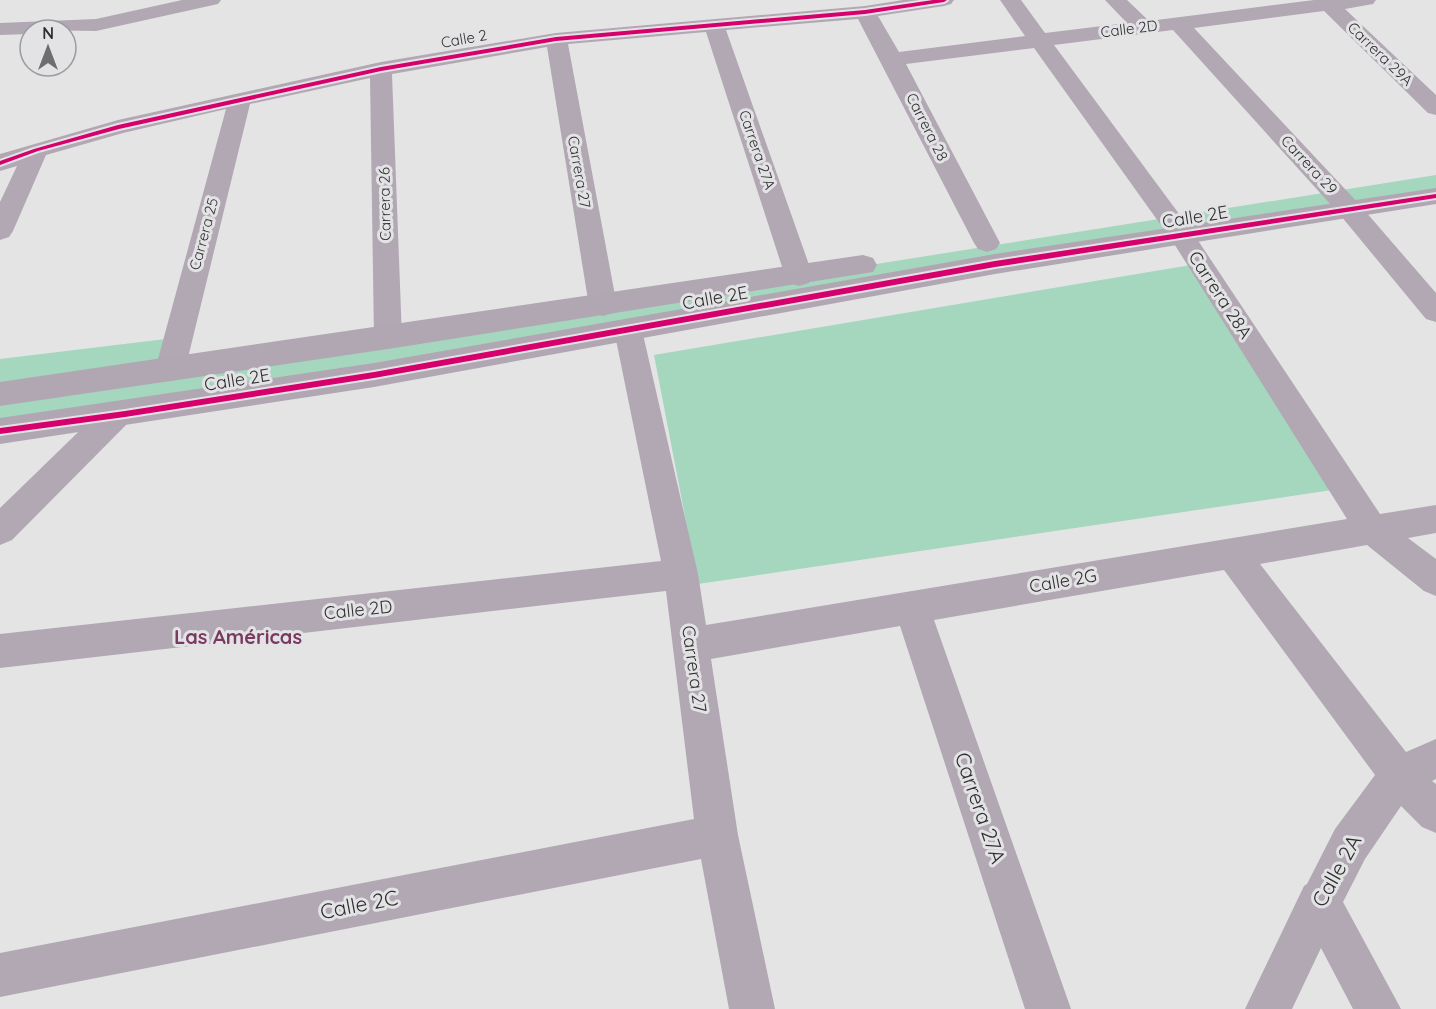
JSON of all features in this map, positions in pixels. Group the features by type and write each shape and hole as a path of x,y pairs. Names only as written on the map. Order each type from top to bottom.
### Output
{"street":[{"path":"0,29 96,25 211,0"},
{"name":"Calle 2","path":"0,163 36,150 118,127 381,69 556,39 865,12 944,0"},
{"name":"Carrera 28A","path":"1010,0 1042,40 1174,226 1371,529 1436,580"},
{"path":"1115,0 1144,27"},
{"path":"1218,0 1236,16"},
{"name":"Calle 2D","path":"892,59 1236,16 1327,2 1366,0"},
{"name":"Carrera 29A","path":"1327,2 1436,108"},
{"name":"Carrera 28","path":"865,12 892,59 987,243"},
{"name":"Carrera 29","path":"1178,23 1341,200 1436,312"},
{"name":"Carrera 27A","path":"714,25 799,276"},
{"name":"Carrera 27","path":"556,39 616,318 681,574 717,835 752,1009"},
{"name":"Carrera 26","path":"381,69 388,338"},
{"name":"Carrera 25","path":"170,370 240,99"},
{"path":"0,231 36,150"},
{"name":"Calle 2E","path":"1341,200 1436,173"},
{"name":"Calle 2E","path":"0,394 388,338 616,318 1000,263 1174,226 1341,200 1436,196"},
{"name":"Calle 2E","path":"0,431 115,416 389,373 799,276 987,243 1174,226"},
{"path":"0,530 115,416"},
{"name":"Calle 2G","path":"690,645 1436,519"},
{"path":"1231,553 1399,775 1436,813"},
{"name":"Calle 2D","path":"0,651 681,574"},
{"name":"Carrera 27A","path":"912,607 1048,1009"},
{"path":"1399,775 1436,759"},
{"name":"Calle 2A","path":"1268,1009 1319,902 1350,844 1399,775"},
{"name":"Calle 2C","path":"0,975 717,835"},
{"path":"1319,902 1378,1009"}],"green space":[{"path":"1436,175 1436,196 0,430 0,359 174,338 166,377"},
{"path":"1197,264 1332,490 698,584 654,355"}],"cycle path":[{"path":"0,163 36,150 118,127 381,69 556,39 865,12 944,0"},
{"path":"0,431 374,375 995,264 1436,196"}],"district":[{"name":"Las Américas","path":"238,637"}]}
